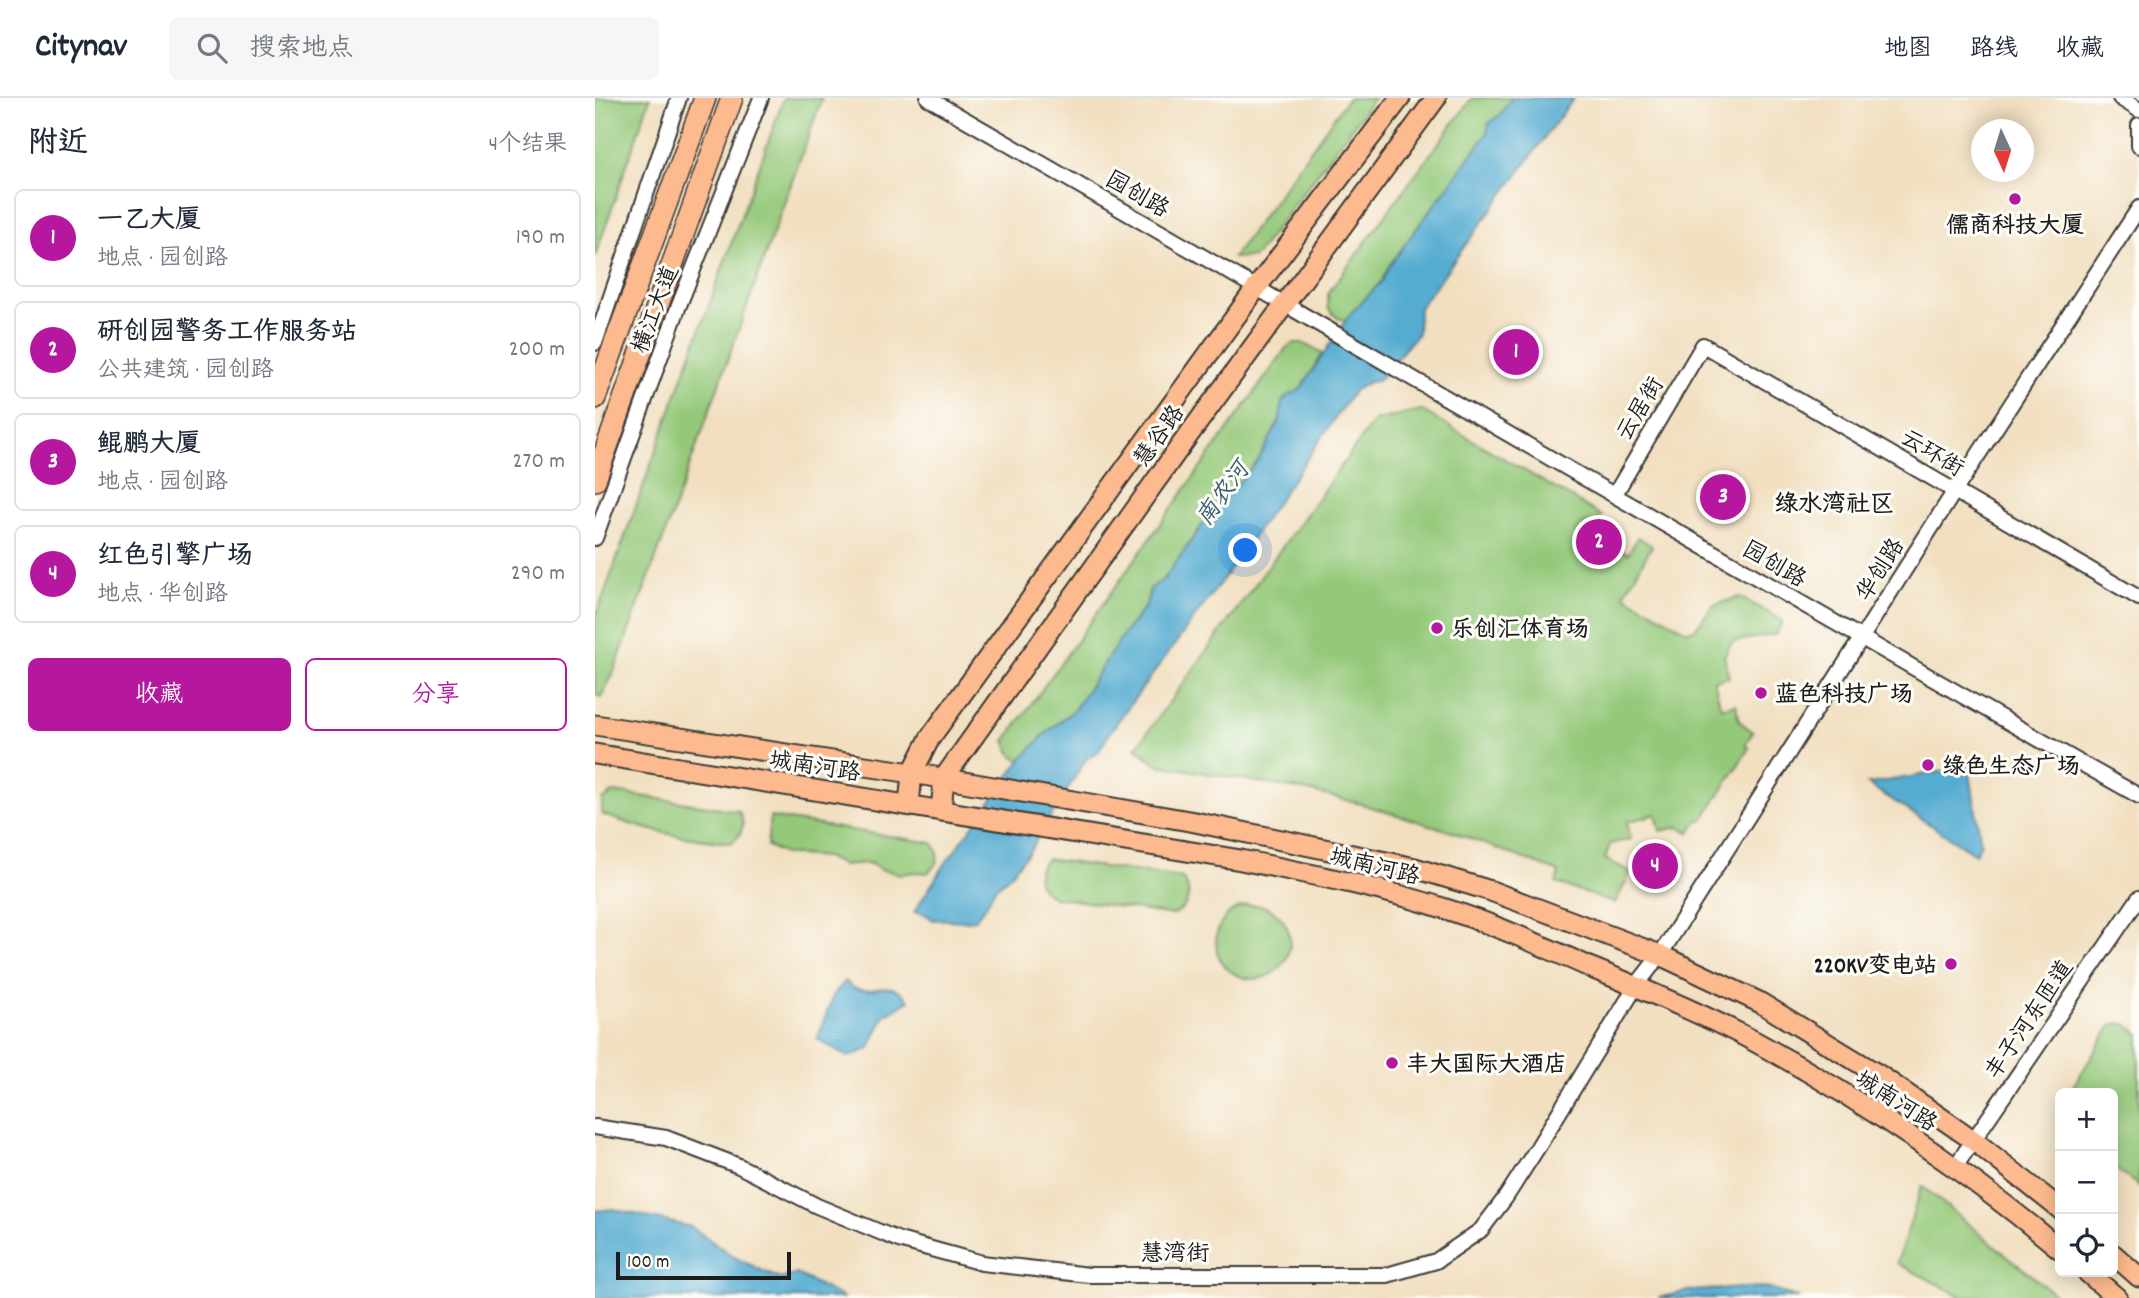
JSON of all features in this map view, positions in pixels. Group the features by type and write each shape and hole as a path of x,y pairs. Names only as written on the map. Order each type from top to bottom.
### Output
{"highway":[{"path":"595,398 705,98"},
{"path":"595,480 732,98"}],"main road":[{"name":"慧谷路","path":"909,805 912,773 930,738 1257,287 1400,98"},
{"name":"慧谷路","path":"944,778 1284,303 1436,98"},
{"name":"城南河路","path":"595,725 944,778 1195,822 1415,868 1491,891 1660,955 1759,1002 1879,1075 1973,1140 2055,1205"},
{"name":"城南河路","path":"595,754 1253,862 1392,894 1451,911 1636,986 1751,1040 1793,1063 1864,1106 1955,1167 2055,1245"},
{"path":"941,811 944,778"},
{"path":"2118,1258 2139,1277"},
{"path":"2093,1277 2117,1298"}],"street":[{"name":"横江大道","path":"595,343 679,98"},
{"name":"横江大道","path":"595,538 678,308 761,98"},
{"name":"园创路","path":"927,98 1257,287 1390,367 1615,494 1862,640 2139,796"},
{"path":"2120,98 2139,110"},
{"path":"2139,125 2139,146"},
{"name":"华创路","path":"1660,955 1954,492 2139,208"},
{"name":"云环街","path":"1703,345 2139,598"},
{"name":"云居街","path":"1615,494 1703,345"},
{"name":"丰子河东匝道","path":"1955,1167 2139,898"},
{"name":"慧湾街","path":"595,1128 666,1138 739,1166 817,1206 899,1240 982,1263 1089,1275 1387,1275 1436,1261 1481,1230 1538,1147 1636,986 1660,955"}],"green space":[{"path":"595,98 650,98 595,257"},
{"path":"784,98 822,98 666,531 613,674 601,697 595,694 595,619"},
{"path":"1348,98 1374,98 1254,257 1233,258"},
{"path":"1472,98 1512,98 1500,115 1489,123 1487,134 1389,266 1382,281 1345,321 1336,317 1328,308 1328,294 1331,289"},
{"path":"1302,343 1323,353 1300,391 1287,396 1282,402 1280,420 1258,461 1209,516 1164,579 1150,589 1146,605 1074,710 1044,735 1021,760 1013,757 1005,741 1287,347"},
{"name":"乐创汇体育场","path":"1421,410 1602,516 1594,523 1583,524 1576,532 1581,545 1591,554 1604,559 1618,558 1621,549 1628,554 1638,537 1652,546 1624,595 1687,631 1695,629 1713,605 1740,597 1783,621 1776,634 1732,642 1724,656 1729,677 1714,681 1721,708 1736,704 1739,721 1753,732 1745,745 1749,748 1702,821 1698,820 1690,833 1679,827 1660,831 1656,814 1627,822 1631,839 1610,844 1605,859 1631,872 1615,903 1556,883 1559,872 1450,831 1304,790 1158,765 1136,748 1374,421"},
{"path":"614,792 739,811 742,828 732,843 650,830 602,814 602,800"},
{"path":"770,817 932,843 938,855 934,866 927,873 901,874 882,870 869,863 842,865 826,857 784,854 767,846"},
{"path":"1047,859 1182,878 1188,889 1187,899 1182,909 1172,915 1054,897 1039,885 1038,880 1039,870"},
{"path":"1253,905 1267,908 1279,916 1287,928 1290,942 1287,956 1279,968 1267,976 1253,979 1239,976 1227,968 1219,956 1216,942 1219,928 1227,916 1239,908"},
{"path":"2117,1023 2128,1025 2139,1034 2139,1186 2118,1171 2118,1088 2072,1088 2110,1027"},
{"path":"1922,1186 2059,1298 1964,1298 1897,1263"}],"water":[{"path":"1512,98 1574,98 1419,308 1418,333 1378,381 1369,382 1354,391 1235,563 1110,732 1099,751 1086,759 1029,852 995,888 986,906 974,920 933,920 927,915 914,912 945,864 1021,760 1044,735 1074,710 1125,632 1146,606 1150,589 1164,579 1209,516 1258,461 1280,420 1282,402 1287,396 1300,390 1349,315 1382,281 1389,266 1487,134 1489,123 1500,115"},
{"path":"1969,767 1981,843 1975,854 1868,784"},
{"path":"845,981 862,990 889,987 902,993 909,1001 885,1015 869,1049 848,1057 817,1039 833,996"},
{"path":"613,1209 691,1227 736,1258 780,1279 797,1274 844,1298 595,1298 595,1211"},
{"path":"1763,1287 1800,1298 1658,1298 1686,1291"}],"place":[{"name":"儒商科技大厦","path":"2015,199"},
{"name":"一乙大厦","path":"1516,352"},
{"name":"鲲鹏大厦","path":"1723,497"},
{"name":"研创园警务工作服务站","path":"1599,542"},
{"name":"乐创汇体育场","path":"1437,628"},
{"name":"蓝色科技广场","path":"1761,693"},
{"name":"绿色生态广场","path":"1928,765"},
{"name":"红色引擎广场","path":"1655,866"},
{"name":"220KV变电站","path":"1951,964"},
{"name":"丰大国际大酒店","path":"1392,1063"}],"district":[{"name":"绿水湾社区","path":"1834,503"}],"water label":[{"name":"南农河","path":"1222,493"}]}
